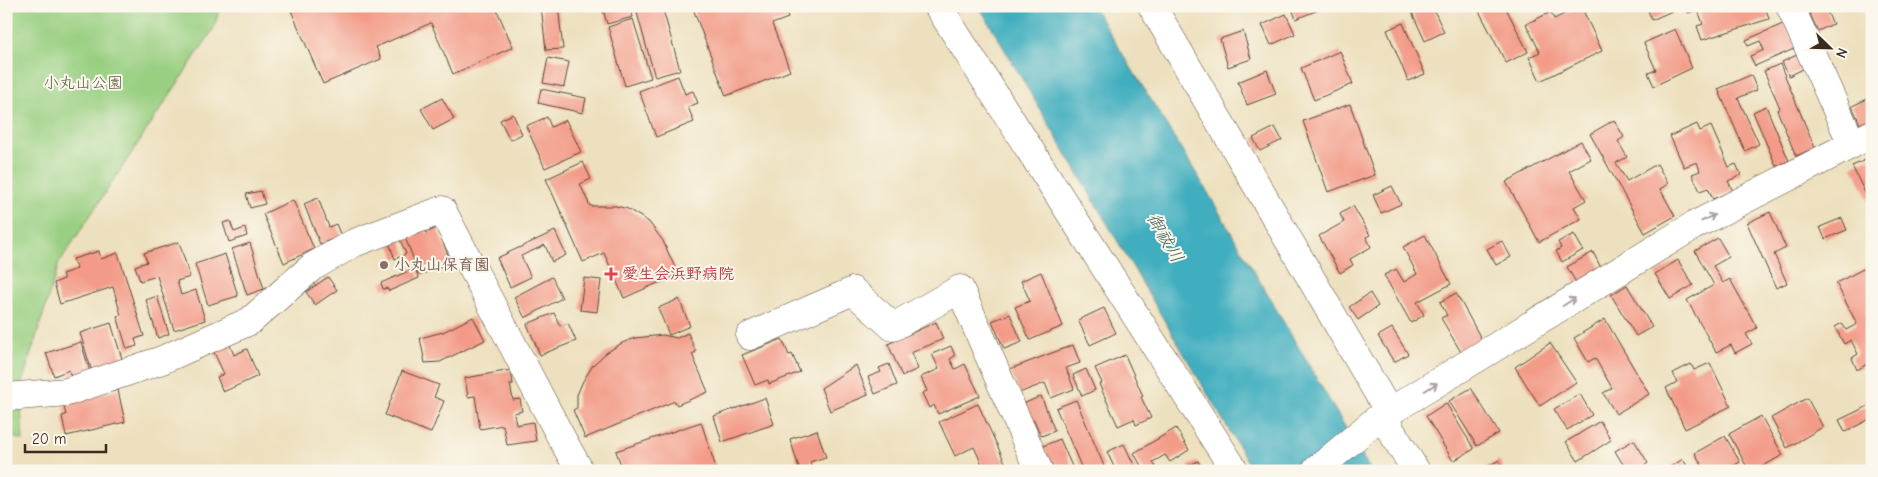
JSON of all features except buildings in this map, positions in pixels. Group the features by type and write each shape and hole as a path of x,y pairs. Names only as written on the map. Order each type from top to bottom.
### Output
{"street":[{"path":"938,6 1235,471"},
{"path":"1152,6 1383,416 1416,471"},
{"path":"1315,471 1383,416 1693,226 1862,139 1790,6"},
{"path":"6,397 67,392 162,360 250,321 312,267 354,243 442,210 580,471"},
{"path":"750,336 853,290 893,327 960,290 1039,471"}],"green space":[{"name":"小丸山公園","path":"6,6 220,6 214,28 59,263 20,389 23,440 6,435"}],"water":[{"name":"御祓川","path":"979,6 1093,6 1201,181 1371,471 1253,471"}],"place":[{"name":"小丸山保育園","path":"384,265"},
{"name":"愛生会浜野病院","path":"611,274"}]}
